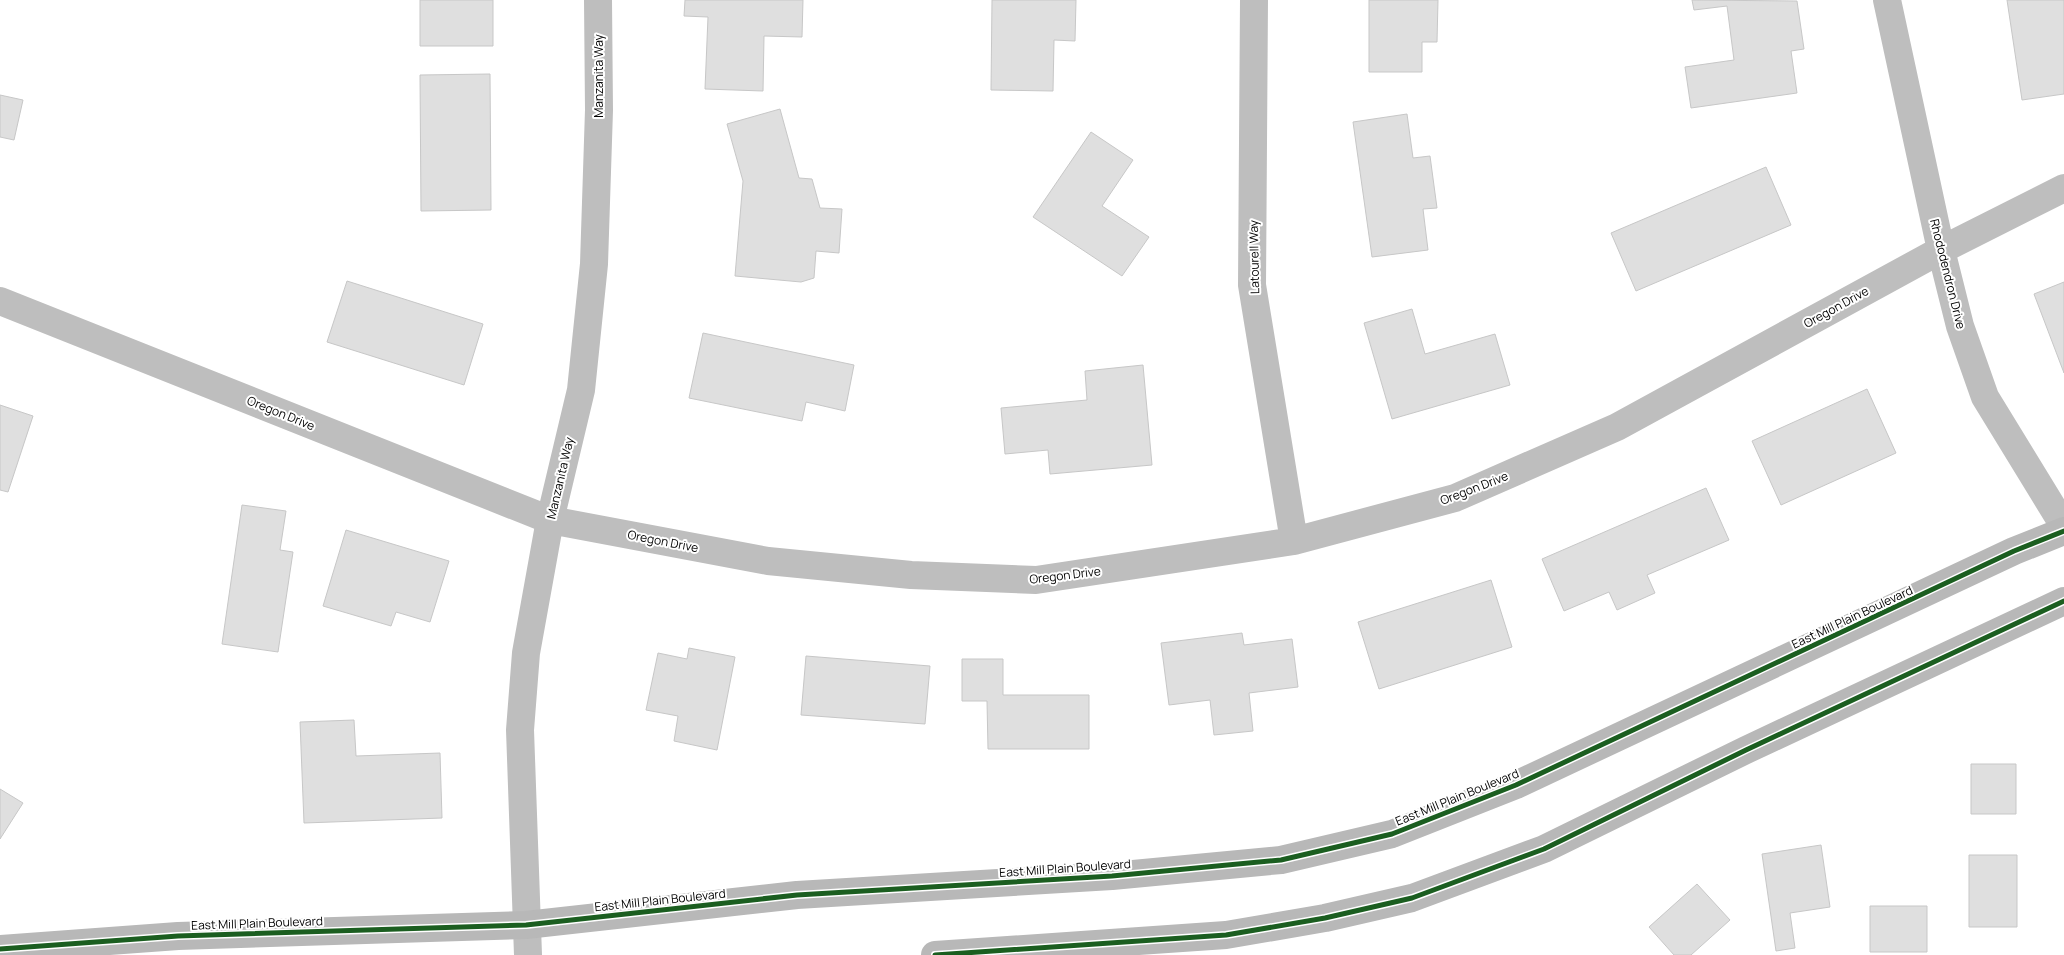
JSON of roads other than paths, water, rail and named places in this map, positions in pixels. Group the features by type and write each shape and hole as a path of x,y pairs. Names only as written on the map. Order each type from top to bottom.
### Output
{"main road":[{"name":"East Mill Plain Boulevard","path":"0,949 178,936 526,925 797,896 1112,876 1282,860 1392,834 1516,785 2014,551 2064,531"},
{"path":"934,955 1226,935 1325,918 1412,898 1544,849 1746,750 2064,601"}],"street":[{"name":"Manzanita Way","path":"528,955 520,730 526,653 550,520 581,390 594,264 599,110 598,0"},
{"name":"Latourell Way","path":"1254,0 1252,285 1294,541"},
{"name":"Rhododendron Drive","path":"1887,0 1941,250 1960,326 1985,397 2064,526"},
{"name":"Oregon Drive","path":"0,302 550,520 768,561 911,576 1036,580 1294,541 1455,498 1616,428 1941,250 2064,188"}]}
